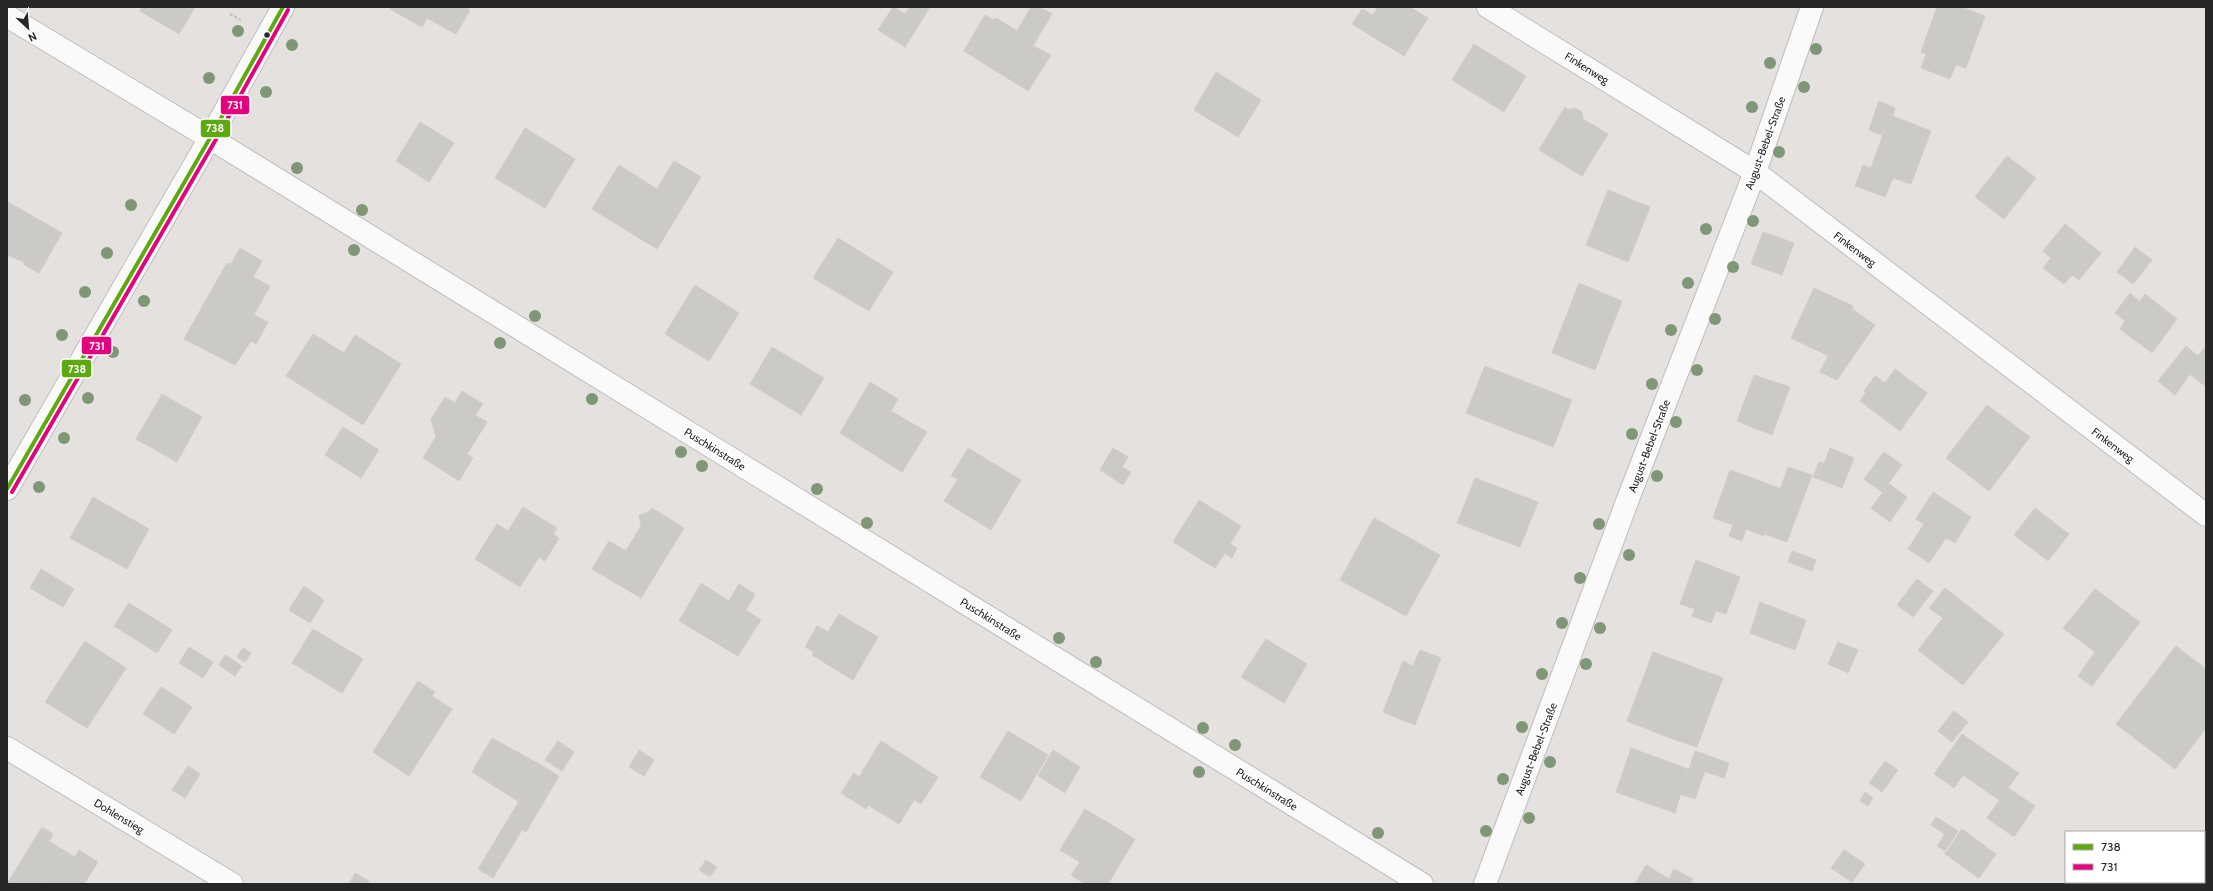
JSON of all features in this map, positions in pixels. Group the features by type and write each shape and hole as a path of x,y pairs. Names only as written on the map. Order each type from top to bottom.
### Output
{"street":[{"path":"7,489 210,138 282,7"},
{"name":"Finkenweg","path":"1488,7 1755,172 2206,515"},
{"name":"August-Bebel-Straße","path":"1485,884 1628,499 1755,172 1812,7"},
{"name":"Puschkinstraße","path":"7,16 210,138 1422,884"},
{"name":"Dohlenstieg","path":"7,748 232,884"}],"building":[{"path":"142,7 195,7 179,34 140,11"},
{"path":"391,7 465,7 470,10 456,34 427,18 422,27 390,9"},
{"path":"893,7 905,14 910,7 930,7 905,47 878,30"},
{"path":"1031,7 1039,7 1052,14 1012,81 964,51 985,15 994,20 996,18 1017,31"},
{"path":"1378,7 1410,7 1428,18 1404,56 1352,24 1362,9 1373,15"},
{"path":"1937,7 1961,7 1985,16 1966,68 1956,65 1950,79 1921,68 1926,54 1921,52"},
{"path":"1474,44 1526,76 1504,112 1452,80"},
{"path":"1033,46 1051,55 1028,91 1012,81"},
{"path":"1216,72 1261,100 1238,137 1194,110"},
{"path":"1879,101 1895,108 1893,116 1890,115 1882,135 1869,130"},
{"path":"1565,107 1568,110 1575,108 1582,112 1583,119 1608,134 1582,176 1539,150"},
{"path":"1890,115 1931,131 1911,184 1893,178 1885,197 1855,186 1863,165 1871,168"},
{"path":"420,122 454,143 429,182 396,161"},
{"path":"525,128 575,159 545,208 495,178"},
{"path":"2007,156 2036,178 2004,219 1975,197"},
{"path":"674,161 701,177 657,249 592,209 619,165 657,189"},
{"path":"1608,190 1650,207 1628,262 1586,245"},
{"path":"8,202 62,233 39,273 24,265 24,262 7,255"},
{"path":"2065,224 2101,253 2079,280 2072,275 2064,284 2043,268 2051,258 2043,251"},
{"path":"1763,232 1794,243 1782,275 1751,264"},
{"path":"838,238 893,272 869,311 813,278"},
{"path":"2135,247 2152,260 2133,284 2117,272"},
{"path":"240,248 262,261 253,277 270,286 254,315 268,322 256,344 251,341 235,365 184,339 227,263 231,264"},
{"path":"1579,283 1622,301 1595,370 1552,353"},
{"path":"695,285 739,313 709,361 665,334"},
{"path":"1814,288 1853,306 1829,356 1791,338"},
{"path":"2130,293 2140,302 2145,294 2177,319 2152,353 2120,329 2125,321 2115,313"},
{"path":"1852,309 1875,325 1837,380 1820,372"},
{"path":"313,334 344,353 355,335 401,364 363,425 286,376"},
{"path":"2186,346 2198,356 2186,371 2190,374 2175,395 2158,381"},
{"path":"2206,346 2206,387 2186,371"},
{"path":"772,347 824,378 801,415 750,384"},
{"path":"1485,366 1572,400 1553,447 1466,413"},
{"path":"1895,369 1927,393 1900,431 1860,401 1866,392 1864,391 1875,376 1885,383"},
{"path":"1754,375 1790,387 1772,435 1737,421"},
{"path":"870,382 898,399 891,411 927,432 902,472 840,433"},
{"path":"462,391 483,404 475,415 487,422 467,454 473,458 459,481 423,458 436,437 431,419 445,397 455,403"},
{"path":"162,394 202,417 177,462 136,439"},
{"path":"1987,405 2030,437 1989,491 1946,458"},
{"path":"343,427 379,450 361,478 325,455"},
{"path":"968,448 1021,480 991,530 944,501 958,479 951,476"},
{"path":"1113,448 1128,457 1122,467 1131,472 1123,485 1100,470"},
{"path":"1830,448 1854,458 1848,473 1824,464"},
{"path":"1884,452 1902,465 1882,492 1864,479"},
{"path":"1819,462 1848,473 1842,488 1813,477"},
{"path":"1788,467 1812,475 1787,542 1765,534"},
{"path":"1730,470 1782,489 1764,536 1746,529 1742,541 1729,536 1733,525 1713,518"},
{"path":"1475,478 1538,502 1520,547 1457,523"},
{"path":"1889,484 1907,497 1890,522 1871,508"},
{"path":"1933,492 1971,517 1955,543 1946,538 1929,563 1908,549 1924,524 1916,519"},
{"path":"93,497 149,529 127,569 70,538"},
{"path":"1199,500 1241,526 1230,544 1237,548 1232,558 1225,553 1215,568 1173,542"},
{"path":"523,507 557,528 553,534 559,538 545,561 539,557 520,587 475,559 497,524 508,531"},
{"path":"652,508 684,528 641,598 592,569 609,541 626,551 641,526 639,515 649,512"},
{"path":"2035,508 2069,534 2048,561 2014,535"},
{"path":"1374,518 1440,555 1406,616 1340,580"},
{"path":"1792,551 1816,560 1812,571 1788,562"},
{"path":"1696,560 1740,577 1726,614 1716,611 1711,623 1692,616 1695,609 1680,604"},
{"path":"41,569 74,589 63,607 30,588"},
{"path":"1917,579 1933,591 1913,617 1897,605"},
{"path":"701,583 729,601 739,584 755,594 746,610 761,620 738,656 679,621"},
{"path":"304,586 324,600 310,623 289,610"},
{"path":"1945,588 2004,634 1963,685 1918,650 1943,618 1929,608"},
{"path":"2095,589 2140,622 2092,686 2078,676 2095,652 2063,628"},
{"path":"1760,602 1806,620 1795,650 1750,633"},
{"path":"129,603 172,630 157,653 114,626"},
{"path":"839,614 878,637 853,680 812,655 814,652 805,647 817,626 828,632"},
{"path":"313,629 363,659 342,693 292,663"},
{"path":"1266,639 1307,664 1284,703 1241,677"},
{"path":"85,641 126,668 87,728 45,702"},
{"path":"1838,642 1858,650 1848,673 1828,664"},
{"path":"2176,646 2206,669 2206,728 2175,769 2116,724"},
{"path":"189,647 213,662 203,678 179,663"},
{"path":"243,648 251,653 245,662 237,657"},
{"path":"1420,650 1441,658 1415,725 1383,712 1403,661 1413,666"},
{"path":"1653,652 1723,678 1717,693 1690,683 1670,738 1627,721"},
{"path":"225,655 242,666 235,676 219,665"},
{"path":"418,681 435,692 432,696 452,709 409,776 373,752"},
{"path":"1690,683 1717,693 1697,747 1670,738"},
{"path":"161,687 192,707 174,734 143,714"},
{"path":"1954,711 1968,722 1952,742 1938,731"},
{"path":"1008,731 1048,755 1021,801 980,777"},
{"path":"1962,734 1982,748 1954,788 1934,774"},
{"path":"492,738 541,765 519,802 472,772"},
{"path":"558,741 574,752 562,771 545,760"},
{"path":"881,741 938,777 921,804 914,800 899,824 868,805 866,809 841,793 854,773 859,777"},
{"path":"1631,748 1688,769 1675,813 1616,792"},
{"path":"1982,748 2019,773 1999,800 1963,775"},
{"path":"639,750 654,760 644,776 629,767"},
{"path":"1053,750 1080,767 1065,793 1038,776"},
{"path":"1695,751 1729,763 1724,778 1690,766"},
{"path":"1885,761 1898,770 1882,792 1869,783"},
{"path":"541,765 559,776 526,832 507,821"},
{"path":"188,766 200,774 185,798 172,790"},
{"path":"1690,766 1705,771 1695,799 1680,794"},
{"path":"2008,788 2035,806 2014,837 1987,818"},
{"path":"1865,792 1873,798 1868,806 1860,801"},
{"path":"1085,809 1135,839 1108,884 1085,884 1071,875 1080,862 1060,850"},
{"path":"1936,817 1958,831 1945,851 1937,846 1945,834 1931,825"},
{"path":"507,821 522,830 493,878 478,869"},
{"path":"42,827 53,834 49,841 65,851 45,884 7,884"},
{"path":"1962,829 1996,854 1979,878 1945,854"},
{"path":"79,850 98,862 84,884 45,884 65,851 75,857"},
{"path":"1844,850 1865,864 1852,882 1831,868"},
{"path":"706,860 717,867 710,877 699,870"},
{"path":"1646,865 1669,879 1674,869 1693,879 1690,884 1635,884"},
{"path":"355,873 369,881 367,884 349,884"}],"transit line":[{"name":"738","path":"7,489 210,138 283,7"},
{"name":"731","path":"12,492 215,141 288,10"}]}
